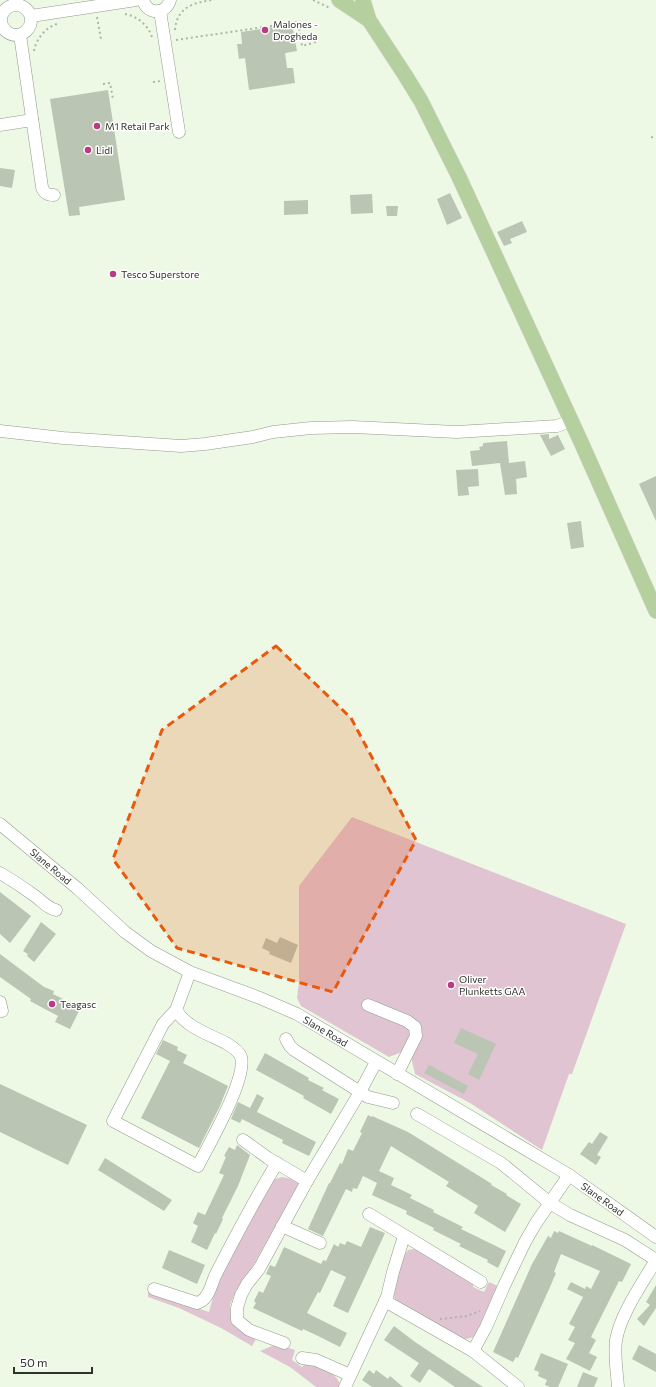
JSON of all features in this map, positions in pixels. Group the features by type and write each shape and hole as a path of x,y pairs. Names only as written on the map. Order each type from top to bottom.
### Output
{"main road":[{"path":"362,0 370,20 406,75 448,155 571,421 656,611"},
{"path":"335,5 370,20"}],"street":[{"path":"31,16 136,0"},
{"path":"143,0 149,9 156,12 167,7 170,0"},
{"path":"14,2 28,10 31,16 32,22 30,28 20,35 8,32 1,23 4,11 14,2"},
{"path":"160,11 179,132"},
{"path":"20,35 42,188 43,192 54,195"},
{"path":"0,125 32,120"},
{"path":"0,431 63,438 181,446 219,442 253,437 273,432 311,428 353,427 457,432 557,426 571,421"},
{"name":"Slane Road","path":"0,824 77,888 125,932 151,951 190,972 284,1007 569,1175 656,1237"},
{"path":"0,873 35,896 46,906 56,910"},
{"path":"176,1010 180,1017 190,1025 232,1046 241,1056 242,1066 240,1079 198,1166 113,1121 163,1024 176,1010 190,972"},
{"path":"368,1005 407,1021 416,1027 416,1036 397,1074"},
{"path":"286,1039 294,1050 368,1097 393,1103"},
{"path":"284,1343 249,1330 237,1320 237,1308 241,1295 258,1269 376,1062"},
{"path":"417,1114 500,1163 550,1203 570,1215 625,1240 656,1260 621,1321 616,1341 616,1366 620,1386"},
{"path":"243,1140 307,1181"},
{"path":"154,1289 197,1303 202,1302 206,1298 222,1262 277,1163"},
{"path":"472,1351 486,1327 525,1242 569,1175"},
{"path":"369,1214 480,1282"},
{"path":"282,1226 320,1243"},
{"path":"345,1387 385,1301 404,1236"},
{"path":"385,1301 472,1351 518,1387"},
{"path":"302,1358 316,1360 350,1375"}],"path":[{"path":"212,0 191,4 184,10 176,24 176,40 298,22 302,46 316,42"},
{"path":"313,0 335,5"},
{"path":"123,14 130,15 144,23 149,30 153,41"},
{"path":"90,19 104,16"},
{"path":"98,18 101,39"},
{"path":"34,54 35,46 39,38 54,25 62,23"},
{"path":"103,84 110,83 113,99"},
{"path":"651,137 656,138"},
{"path":"429,1325 433,1321 467,1316 482,1310"}],"highlighted area":[{"path":"276,646 351,718 416,840 333,992 177,948 113,859 162,730"}],"shaded area":[{"name":"Oliver Plunketts GAA","path":"352,817 626,924 572,1074 569,1074 542,1150 470,1103 415,1074 411,1057 402,1052 389,1057 301,1006 297,998 299,982 299,886"},
{"path":"282,1177 297,1180 299,1183 247,1277 236,1290 230,1305 231,1318 236,1328 256,1339 252,1346 221,1328 179,1308 148,1297 148,1292 209,1312 217,1283 228,1258 275,1179"},
{"path":"414,1249 473,1282 473,1287 484,1292 489,1282 498,1286 481,1327 474,1337 466,1339 461,1338 396,1301 394,1296 395,1286 404,1256 408,1250"},
{"path":"272,1346 286,1347 295,1350 292,1360 302,1367 308,1361 328,1371 337,1378 340,1387 316,1387 290,1367 260,1351"}],"building":[{"path":"292,24 297,51 285,53 287,68 293,68 295,83 249,90 245,58 239,59 237,44 242,44 241,32"},
{"name":"Lidl","path":"108,90 125,200 79,207 80,215 69,216 50,99"},
{"path":"0,168 15,170 12,188 0,186"},
{"path":"450,193 462,218 447,225 437,199"},
{"path":"372,194 373,213 351,214 350,195"},
{"path":"308,200 308,214 284,215 284,201"},
{"path":"386,206 398,206 397,216 387,216"},
{"path":"522,221 527,232 510,239 512,243 504,246 497,232"},
{"path":"549,434 549,439 558,435 565,449 551,456 540,435"},
{"path":"507,441 509,463 525,461 527,477 516,479 517,494 505,495 500,463 472,466 470,451 480,450 479,447 483,446 483,443"},
{"path":"478,469 479,486 468,487 469,495 458,496 456,470"},
{"path":"656,476 656,521 639,484"},
{"path":"581,521 584,547 571,549 567,523"},
{"path":"0,892 31,916 10,943 0,934"},
{"path":"41,922 56,934 34,962 27,956 28,954 23,951"},
{"path":"280,937 298,945 291,963 269,954 270,952 262,948 266,938 277,943"},
{"path":"0,954 44,987 54,991 53,994 63,999 62,1001 80,1009 70,1029 55,1022 58,1016 30,1001 31,999 0,977"},
{"path":"461,1028 496,1044 479,1080 468,1074 478,1054 454,1043"},
{"path":"163,1040 178,1047 177,1050 187,1055 183,1063 228,1086 199,1148 141,1118 170,1061 156,1054"},
{"path":"265,1053 309,1078 308,1080 324,1088 322,1090 339,1099 331,1114 303,1098 304,1096 256,1070"},
{"path":"429,1065 468,1086 464,1094 424,1073"},
{"path":"0,1084 87,1125 68,1165 0,1132"},
{"path":"257,1094 264,1098 257,1112 316,1142 309,1156 282,1143 283,1140 242,1119 240,1123 231,1119 238,1102 250,1108"},
{"path":"368,1115 408,1132 492,1184 491,1185 521,1204 505,1232 474,1213 478,1206 446,1186 449,1182 391,1146 379,1171 394,1178 391,1185 412,1195 410,1198 434,1210 433,1212 463,1227 461,1229 506,1251 498,1268 487,1262 488,1260 459,1246 461,1244 433,1230 434,1228 406,1214 407,1211 372,1195 377,1183 363,1176 357,1189 353,1188 352,1192 346,1189 323,1236 308,1229 329,1183 340,1163 342,1164 348,1149 353,1151 362,1133 360,1132"},
{"path":"600,1132 608,1137 597,1155 601,1157 596,1165 580,1154 589,1142 592,1144"},
{"path":"237,1145 250,1155 238,1186 207,1250 191,1242 198,1226 193,1223 198,1212 205,1215 224,1175 219,1173 226,1157 224,1156 229,1147 235,1150"},
{"path":"105,1158 172,1200 164,1211 98,1170"},
{"path":"370,1227 385,1233 348,1313 333,1306 346,1277 331,1270 320,1293 318,1292 307,1313 347,1333 340,1347 303,1329 302,1331 253,1308 256,1303 254,1301 259,1291 263,1293 271,1276 266,1274 270,1265 275,1267 284,1247 321,1264 323,1260 326,1261 334,1244 338,1247 340,1243 345,1245 347,1241 361,1247"},
{"path":"554,1231 558,1233 559,1231 592,1245 631,1264 622,1282 619,1281 591,1337 596,1340 589,1353 597,1357 590,1371 566,1359 575,1343 568,1340 575,1327 569,1324 583,1297 567,1289 571,1282 585,1289 586,1286 591,1289 600,1271 561,1254 554,1272 556,1273 518,1358 516,1357 513,1362 493,1352 532,1264 548,1236 551,1238"},
{"path":"169,1250 205,1265 197,1284 162,1268"},
{"path":"656,1285 656,1308 644,1326 637,1319 650,1305 646,1302"},
{"path":"394,1326 415,1342 483,1387 455,1387 429,1369 420,1383 410,1376 419,1363 384,1340"},
{"path":"639,1345 656,1354 656,1372 632,1359"},
{"path":"541,1353 568,1364 558,1387 550,1387 545,1385 547,1380 538,1376 539,1372 534,1370"},
{"path":"369,1370 374,1374 376,1370 388,1379 390,1376 403,1387 372,1387 362,1380"},
{"path":"583,1372 598,1378 594,1387 577,1387"}],"place":[{"name":"Malones - Drogheda","path":"265,30"},
{"name":"M1 Retail Park","path":"97,126"},
{"name":"Lidl","path":"88,150"},
{"name":"Tesco Superstore","path":"113,274"},
{"name":"Oliver Plunketts GAA","path":"451,985"},
{"name":"Teagasc","path":"52,1004"}]}
